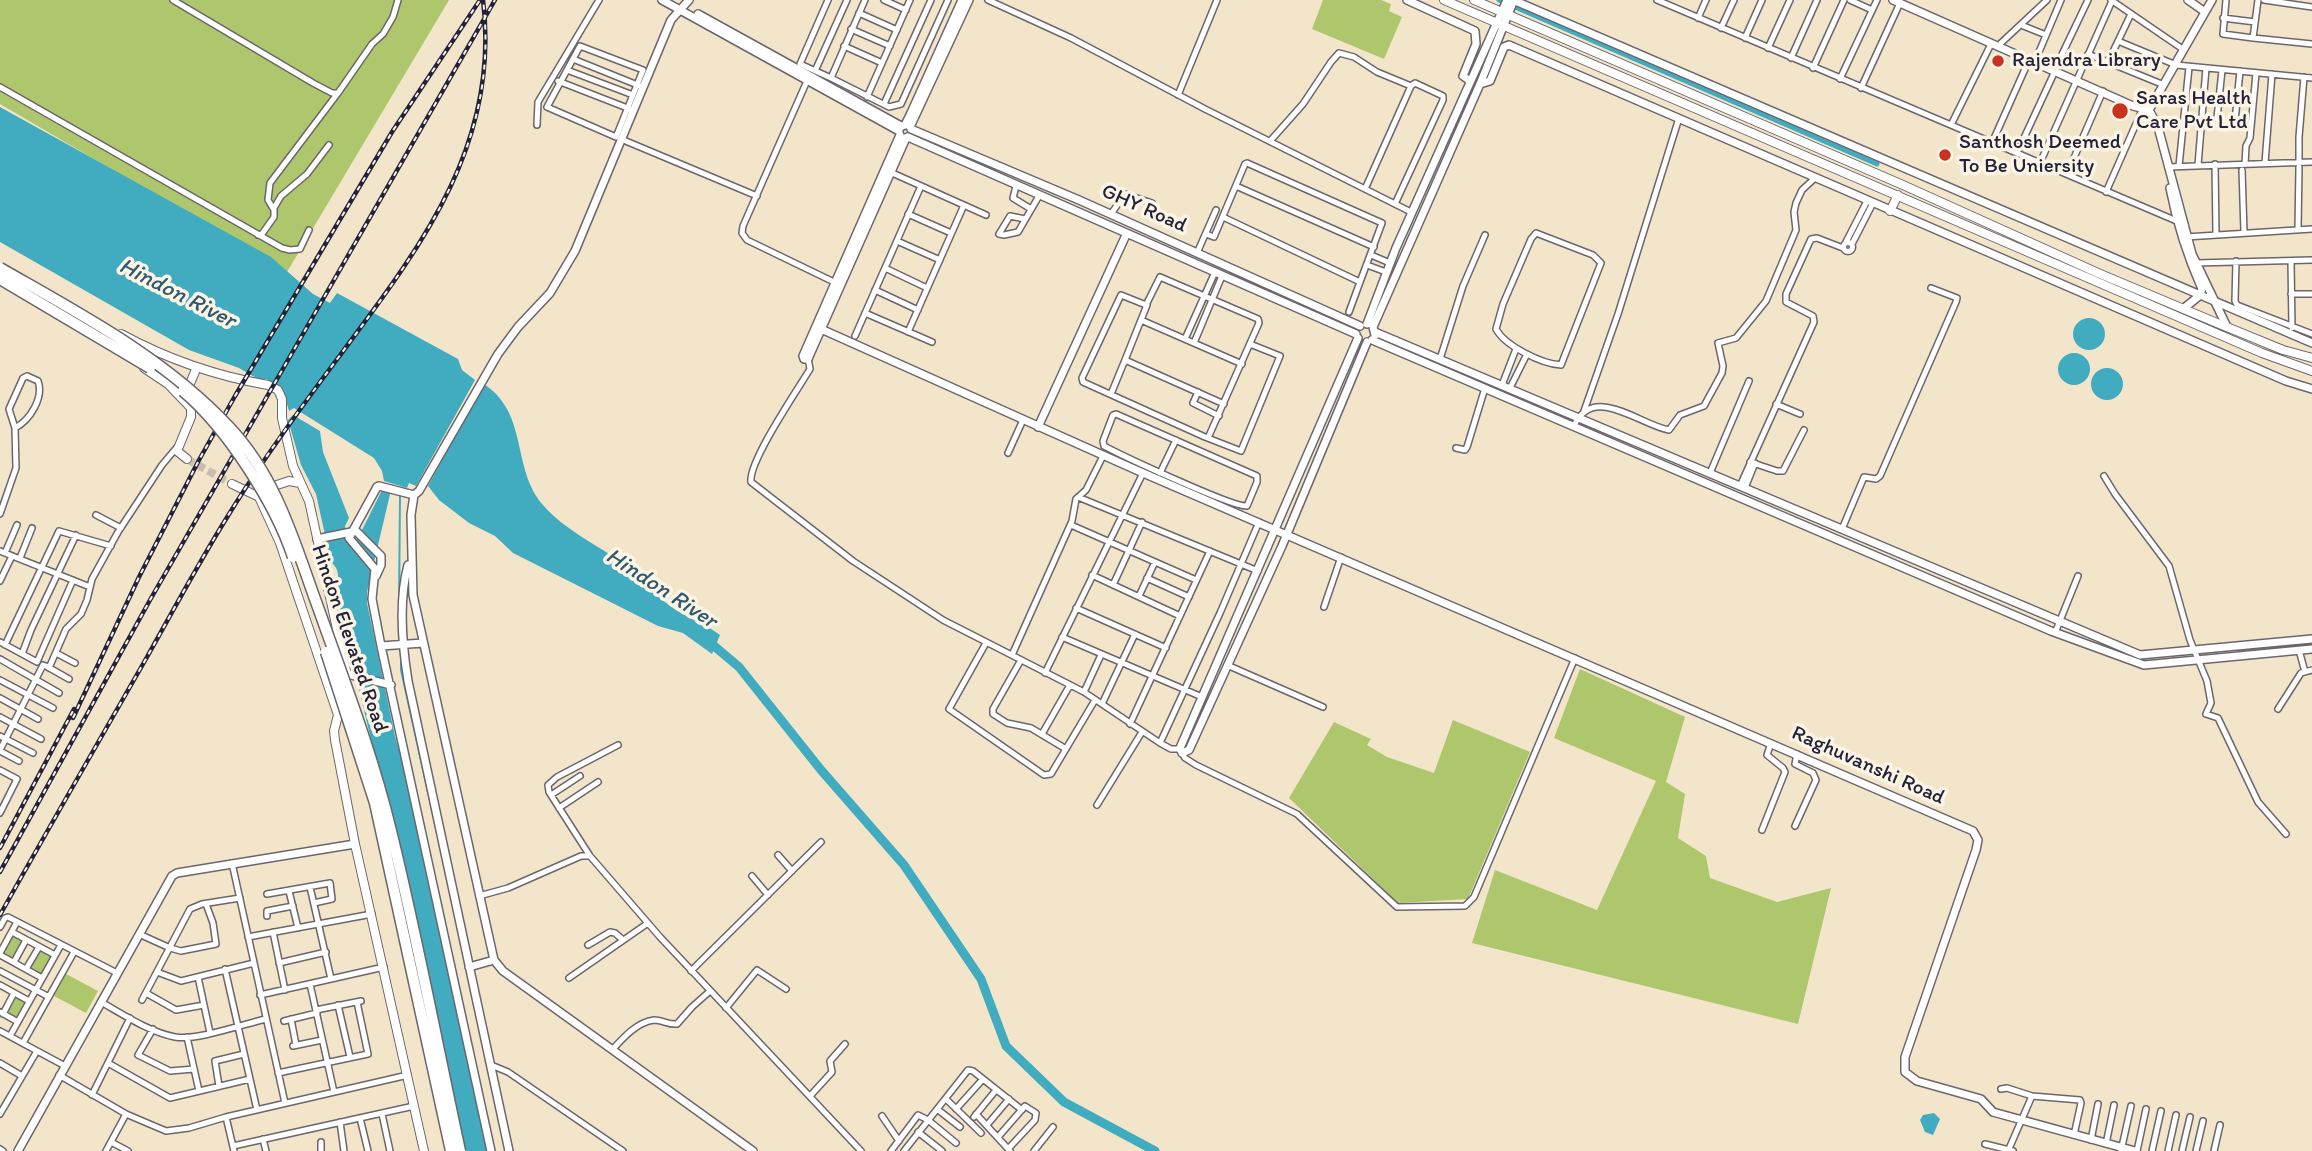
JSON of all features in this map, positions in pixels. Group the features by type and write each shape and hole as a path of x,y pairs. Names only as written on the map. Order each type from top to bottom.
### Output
{"highway":[{"name":"Hindon Elevated Road","path":"3,267 131,346 191,388 231,429 265,478 291,528 348,690 391,829 460,1151"},
{"name":"Hindon Elevated Road","path":"1,283 133,356 186,394 226,437 262,492 290,548 341,693 375,803 451,1151"}],"main road":[{"path":"1444,0 1898,195 2227,327 2312,358"},
{"path":"1474,0 1509,5 1915,190 2262,353 2312,371"},
{"path":"1890,211 1898,195"},
{"path":"3,267 159,354 278,390 282,399 282,418 293,466 309,501 320,538 335,624 355,699 338,715 335,740 355,844 373,914 424,1151"},
{"path":"1,283 112,347 168,384 184,399 191,408 191,417 177,451 187,459"},
{"path":"184,399 197,367"},
{"path":"259,497 265,489 277,484 300,483"},
{"path":"232,484 259,497 280,543 338,715"},
{"path":"309,632 335,624"}],"street":[{"path":"173,0 313,83 332,93 338,93"},
{"path":"274,210 268,200 270,183 372,44 383,34 393,17 398,0"},
{"path":"537,125 538,102 599,0"},
{"path":"662,0 685,6 807,81 905,131"},
{"path":"673,0 905,131"},
{"path":"828,0 800,64 889,107 901,104 948,0"},
{"path":"814,71 847,0"},
{"path":"831,78 865,0"},
{"path":"884,0 906,10"},
{"path":"867,97 910,0"},
{"path":"884,104 931,0"},
{"path":"808,358 805,360 803,357 962,0"},
{"path":"969,0 905,131 890,172 808,358 810,369 765,443 750,475 751,482 853,561 943,620 1084,692 1171,749 1189,750 1287,534 1411,212 1470,81 1509,5 2199,296 2292,330 2312,334"},
{"path":"988,0 1071,38 1411,212"},
{"path":"1178,95 1217,0"},
{"path":"1407,0 1475,31 1476,44 1462,76 1470,81"},
{"path":"1657,0 2179,221"},
{"path":"1674,7 1677,0"},
{"path":"1698,18 1706,0"},
{"path":"1721,28 1734,0"},
{"path":"1745,38 1762,0"},
{"path":"1768,48 1790,0"},
{"path":"1791,58 1817,0"},
{"path":"1813,68 1844,0"},
{"path":"1850,0 1872,10"},
{"path":"1840,79 1877,0"},
{"path":"2001,43 2047,0"},
{"path":"1992,142 2061,0"},
{"path":"2017,153 2088,0"},
{"path":"2040,163 2111,0 2184,50"},
{"path":"2188,0 2208,6"},
{"path":"2199,0 2208,6"},
{"path":"2226,0 2223,34 2312,44"},
{"path":"2253,38 2258,0"},
{"path":"2264,0 2312,7"},
{"path":"1861,88 1902,1 2032,59"},
{"path":"411,494 423,484 482,380 511,336 550,293 566,268 593,212 640,86 671,20 685,6"},
{"path":"2106,192 2143,108 2164,85 2208,6"},
{"path":"859,13 897,30"},
{"path":"2108,62 2131,14"},
{"path":"2223,18 2255,22"},
{"path":"1181,751 1276,529 1460,130 1480,84 1500,24"},
{"path":"2021,24 2046,35"},
{"path":"1955,25 1991,44 2134,102 2154,120 2168,167 2186,254 2202,289 2199,296 2183,309"},
{"path":"852,29 890,46"},
{"path":"2118,41 2175,65 2312,78"},
{"path":"1951,125 1991,44"},
{"path":"1480,84 1490,80 1507,45 2286,381 2312,389"},
{"path":"580,46 643,70 640,86 633,95 631,109 616,137 547,107 580,46"},
{"path":"844,46 882,63"},
{"path":"1271,141 1297,112 1339,53 1354,57 1377,72 1411,86 1418,84 1444,98 1395,204"},
{"path":"2088,54 2164,85"},
{"path":"566,56 640,86"},
{"path":"2179,166 2189,67"},
{"path":"2197,165 2206,68"},
{"path":"567,70 633,95"},
{"path":"2217,118 2222,70"},
{"path":"2235,121 2240,71"},
{"path":"2244,232 2243,167 2250,138 2256,73"},
{"path":"2265,163 2272,74"},
{"path":"2298,229 2299,137 2304,77"},
{"path":"552,78 631,109"},
{"path":"2078,78 2133,106 2143,108"},
{"path":"807,81 743,226 744,238 836,283"},
{"path":"1365,189 1411,86"},
{"path":"0,87 282,248 294,251 301,247 309,229"},
{"path":"2067,174 2103,91"},
{"path":"1574,426 1584,411 1618,314 1679,118"},
{"path":"2154,120 2179,221 2227,327"},
{"path":"1451,126 1460,130"},
{"name":"GHY Road","path":"905,131 1016,186 1218,274 1366,333"},
{"name":"GHY Road","path":"905,131 1111,214 1366,333"},
{"path":"621,139 757,196"},
{"path":"258,235 267,229 281,196 307,174 329,145"},
{"path":"2168,167 2215,164 2243,167 2265,163 2299,165 2312,162"},
{"path":"1206,234 1214,237 1245,164 1249,163 1381,222 1349,312"},
{"path":"2215,164 2216,234"},
{"path":"890,172 986,215"},
{"path":"1584,411 1595,407 1611,409 1667,430 1671,429 1680,415 1704,406 1722,373 1723,366 1717,343 1736,338 1766,301 1796,230 1796,203 1804,187 1815,178"},
{"path":"855,336 921,186"},
{"path":"1016,186 1013,198 1031,209"},
{"path":"1236,186 1374,247"},
{"path":"1111,214 1125,194 1152,203"},
{"path":"1025,219 1010,216 999,233 1016,233 1025,219 1039,196"},
{"path":"1742,487 1814,322 1814,316 1786,302 1786,294 1811,239 1847,245 1870,202"},
{"path":"908,332 964,205"},
{"path":"1197,253 1216,210"},
{"path":"908,214 951,233"},
{"path":"1223,217 1360,282"},
{"path":"2186,237 2312,229"},
{"path":"1038,427 1126,234"},
{"path":"1542,234 1599,258 1601,265 1561,365 1516,349 1497,333 1496,327 1532,235 1542,234"},
{"path":"1440,359 1463,286 1485,235"},
{"path":"897,241 940,260"},
{"path":"1371,255 1390,263"},
{"path":"2196,263 2312,260"},
{"path":"2236,261 2237,305 2292,330 2312,343"},
{"path":"2291,261 2292,330"},
{"path":"1367,265 1386,272"},
{"path":"1,283 3,267"},
{"path":"885,268 927,288"},
{"path":"2076,290 2085,271"},
{"path":"1185,339 1204,295 1218,274"},
{"path":"1194,343 1212,299 1218,274"},
{"path":"1111,394 1161,276 1204,295 1259,320 1209,438"},
{"path":"1842,529 1864,477 1876,479 1880,476 1956,302 1957,298 1931,288"},
{"path":"875,290 918,310"},
{"path":"2291,294 2312,294"},
{"path":"1147,304 1121,295 1082,379 1083,382 1241,451 1280,356 1250,344"},
{"path":"865,313 932,342"},
{"path":"1141,320 1242,364"},
{"name":"Raghuvanshi Road","path":"821,329 1102,456 1143,473 1159,476 1976,834 1976,850 1903,1069 1912,1079 1976,1097 1993,1112 2136,1151"},
{"path":"1366,333 1440,359 2140,655 2312,649"},
{"path":"1366,333 1485,388 2055,633 2138,664 2312,639"},
{"path":"1506,387 1516,349"},
{"path":"1506,387 1527,354"},
{"path":"1125,360 1224,404"},
{"path":"0,514 15,474 15,428 9,409 23,378 27,376 38,381 40,388 36,405 28,419 15,428"},
{"path":"1710,473 1749,381"},
{"path":"1456,448 1465,450 1467,447 1485,388"},
{"path":"1198,392 1193,403 1219,415"},
{"path":"1776,404 1800,414"},
{"path":"1113,415 1176,440 1257,476 1248,504 1243,507 1159,476 1104,446 1102,442 1113,415"},
{"path":"1008,453 1023,420"},
{"path":"1753,463 1783,471 1804,430"},
{"path":"1159,476 1176,440"},
{"path":"43,665 55,653 66,629 81,614 89,587 121,528 167,458 178,446"},
{"path":"1012,655 1070,525 1078,497 1086,490 1102,456"},
{"path":"1045,673 1143,473"},
{"path":"2105,476 2115,494 2169,566 2203,654 2211,703 2206,714 2218,718 2258,802 2286,834"},
{"path":"411,494 379,485 373,491 349,541 374,566 372,599 385,646 388,685 484,1064 509,1151"},
{"path":"411,494 411,584 494,960 503,971 753,1151"},
{"path":"1078,497 1258,571"},
{"path":"96,514 121,528"},
{"path":"1160,743 1259,522"},
{"path":"1113,584 1142,523"},
{"path":"17,525 3,552 89,587"},
{"path":"1070,525 1196,580"},
{"path":"20,558 32,528"},
{"path":"69,679 2,643 43,568 58,532 63,531 111,546"},
{"path":"320,538 354,531"},
{"path":"354,531 380,554 381,565 375,579"},
{"path":"22,654 76,535"},
{"path":"1130,724 1210,551"},
{"path":"0,581 12,556"},
{"path":"1324,607 1341,557"},
{"path":"411,558 403,591 408,681 469,967 484,1064 491,1151"},
{"path":"1139,597 1155,562"},
{"path":"1092,575 1180,616"},
{"path":"2055,633 2078,576"},
{"path":"1147,578 1189,597"},
{"path":"19,761 0,750 3,738 43,665 72,580"},
{"path":"1076,608 1166,648"},
{"path":"1102,704 1135,634"},
{"path":"1062,637 1202,697"},
{"path":"385,646 423,643"},
{"path":"986,643 949,707 950,710 1046,776 1051,774 1095,700"},
{"path":"2278,709 2300,675 2309,671 2299,650"},
{"path":"55,653 75,663"},
{"path":"1084,692 1101,655"},
{"path":"1181,751 1187,760 1196,765 1297,814 1398,907 1465,906 1471,902 1481,881 1575,658"},
{"path":"0,659 59,693"},
{"path":"1021,660 992,712 1007,723 1027,727 1066,749"},
{"path":"1227,665 1323,707"},
{"path":"349,675 388,685"},
{"path":"0,680 53,708"},
{"path":"1042,734 1070,685"},
{"path":"0,698 38,719"},
{"path":"0,717 41,739"},
{"path":"1097,805 1142,732"},
{"path":"3,738 33,753"},
{"path":"1762,830 1785,772 1767,755 1771,743"},
{"path":"618,745 551,780 548,789 551,795 590,856 648,923 861,1151"},
{"path":"1795,827 1816,780 1813,773 1795,764 1797,754"},
{"path":"0,769 17,779 0,813"},
{"path":"551,795 580,776"},
{"path":"559,808 598,782"},
{"path":"0,792 8,798"},
{"path":"691,971 821,842"},
{"path":"18,1151 172,876 232,863 355,844"},
{"path":"778,855 792,871"},
{"path":"479,896 517,884 581,856 590,856"},
{"path":"232,863 285,1103"},
{"path":"752,876 768,895"},
{"path":"267,894 330,884 332,899 314,903"},
{"path":"310,887 331,979"},
{"path":"289,891 298,928"},
{"path":"142,1000 190,909 240,898"},
{"path":"139,934 181,951 216,944 213,923 206,904"},
{"path":"267,916 267,911 293,906"},
{"path":"248,937 373,914"},
{"path":"0,927 6,917 117,974"},
{"path":"18,922 0,954 42,978"},
{"path":"569,978 648,923"},
{"path":"12,932 55,955"},
{"path":"273,932 285,990"},
{"path":"588,945 610,932 622,940"},
{"path":"14,962 26,940"},
{"path":"10,1036 61,945"},
{"path":"26,969 39,947"},
{"path":"23,1043 74,952"},
{"path":"279,963 326,952"},
{"path":"469,967 494,960"},
{"path":"157,972 178,981 254,963"},
{"path":"260,995 384,967"},
{"path":"225,970 257,1110"},
{"path":"726,1008 758,970 786,989"},
{"path":"0,971 48,997"},
{"path":"198,976 210,1033"},
{"path":"310,984 334,1092"},
{"path":"0,986 29,1001"},
{"path":"612,1049 626,1034 649,1022 657,1020 677,1024 710,992"},
{"path":"14,993 1,1013 18,1022"},
{"path":"146,993 178,1010 204,1005"},
{"path":"278,1073 368,1054 359,1001 288,1020 295,1046 322,1040"},
{"path":"101,1002 173,1037 210,1033 266,1019"},
{"path":"338,1005 351,1057"},
{"path":"92,1094 130,1018"},
{"path":"153,1029 138,1055 170,1071 194,1069"},
{"path":"0,1031 65,1066"},
{"path":"187,1037 199,1091"},
{"path":"810,1096 832,1072 830,1061 845,1044"},
{"path":"0,1114 37,1051"},
{"path":"219,1086 215,1061 244,1054"},
{"path":"0,1063 22,1076"},
{"path":"108,1063 168,1097 250,1079"},
{"path":"484,1064 508,1073 614,1148 623,1151"},
{"path":"904,1151 968,1070 972,1070 1022,1110"},
{"path":"60,1075 126,1114 166,1131 189,1128 408,1075"},
{"path":"956,1109 983,1079"},
{"path":"2001,1088 2032,1096 2081,1101 2074,1135"},
{"path":"970,1122 996,1090"},
{"path":"1985,1144 2010,1151 2032,1096"},
{"path":"946,1098 981,1133"},
{"path":"987,1125 1009,1100"},
{"path":"2091,1140 2098,1104"},
{"path":"2106,1144 2114,1105"},
{"path":"226,1117 233,1149 263,1139 414,1106"},
{"path":"976,1114 1009,1150 1037,1116 1029,1107 1022,1110 998,1137"},
{"path":"2121,1149 2131,1107"},
{"path":"937,1109 960,1128"},
{"path":"2136,1151 2146,1109"},
{"path":"2151,1151 2161,1111"},
{"path":"106,1151 126,1114"},
{"path":"383,1114 390,1151"},
{"path":"2168,1151 2176,1115"},
{"path":"881,1116 899,1141"},
{"path":"891,1151 917,1116 928,1120 956,1143"},
{"path":"2182,1151 2190,1117"},
{"path":"360,1118 368,1151"},
{"path":"2196,1151 2203,1121"},
{"path":"340,1122 344,1151"},
{"path":"2214,1151 2220,1125"},
{"path":"1034,1151 1053,1127"},
{"path":"918,1132 942,1151"},
{"path":"25,1151 26,1139"},
{"path":"263,1139 266,1151"},
{"path":"111,1142 128,1151"},
{"path":"319,1151 321,1142"}],"green space":[{"path":"0,0 449,0 287,272 0,104"},
{"path":"1323,0 1381,0 1391,4 1389,11 1402,17 1384,59 1312,29"},
{"path":"1580,669 1685,717 1666,782 1685,794 1678,838 1706,856 1710,878 1777,902 1831,888 1798,1024 1472,943 1495,870 1597,910 1656,781 1554,738"},
{"path":"1453,720 1530,752 1468,899 1398,903 1289,798 1334,722 1371,739 1367,745 1387,757 1434,773"},
{"path":"12,934 25,941 14,959 2,953"},
{"path":"39,949 52,956 41,975 29,968"},
{"path":"66,974 98,991 86,1013 54,996"},
{"path":"15,995 27,1002 16,1020 4,1013"}],"water":[{"path":"0,107 271,257 313,294 330,303 337,293 458,359 462,370 475,380 416,486 409,483 407,488 384,481 382,471 374,458 294,408 289,411 284,394 267,379 258,379 239,368 189,350 0,242"},
{"path":"2089,318 2100,323 2105,334 2100,345 2089,350 2078,345 2073,334 2078,323"},
{"path":"2074,353 2085,358 2090,369 2085,380 2074,385 2063,380 2058,369 2063,358"},
{"path":"2107,368 2118,373 2123,384 2118,395 2107,400 2096,395 2091,384 2096,373"},
{"path":"484,384 498,396 508,410 527,475 543,505 573,531 636,572 671,607 720,635 712,654 683,633 658,626 513,553 495,536 469,523 439,500 428,486"},
{"path":"293,415 320,431 323,452 349,518 345,526 347,543 355,544 383,488 391,490 367,592 367,603 395,736 416,810 488,1151 458,1151 379,773 336,593 338,573 331,562 316,494 301,465 288,420"},
{"path":"1934,1113 1940,1119 1933,1135 1925,1132 1920,1120 1923,1115"}],"waterway":[{"path":"1499,0 1877,164"},
{"path":"399,605 400,496"},
{"name":"Hindon River","path":"707,640 739,667 821,770 904,865 981,979 1006,1046 1064,1102 1155,1151"},
{"path":"401,653 401,670 449,887"}],"tunnel":[{"path":"187,459 232,484"}],"railway":[{"path":"73,718 139,577 235,396 392,132 480,0"},
{"path":"0,915 226,519 280,437 397,276 448,192 466,148 479,102 485,53 483,0"},
{"path":"0,872 150,600 495,0"},
{"path":"0,848 74,709"}],"place":[{"name":"Rajendra Library","path":"1998,61"},
{"name":"Saras Health Care Pvt Ltd","path":"2120,111"},
{"name":"Santhosh Deemed To Be Uniersity","path":"1945,155"}]}
